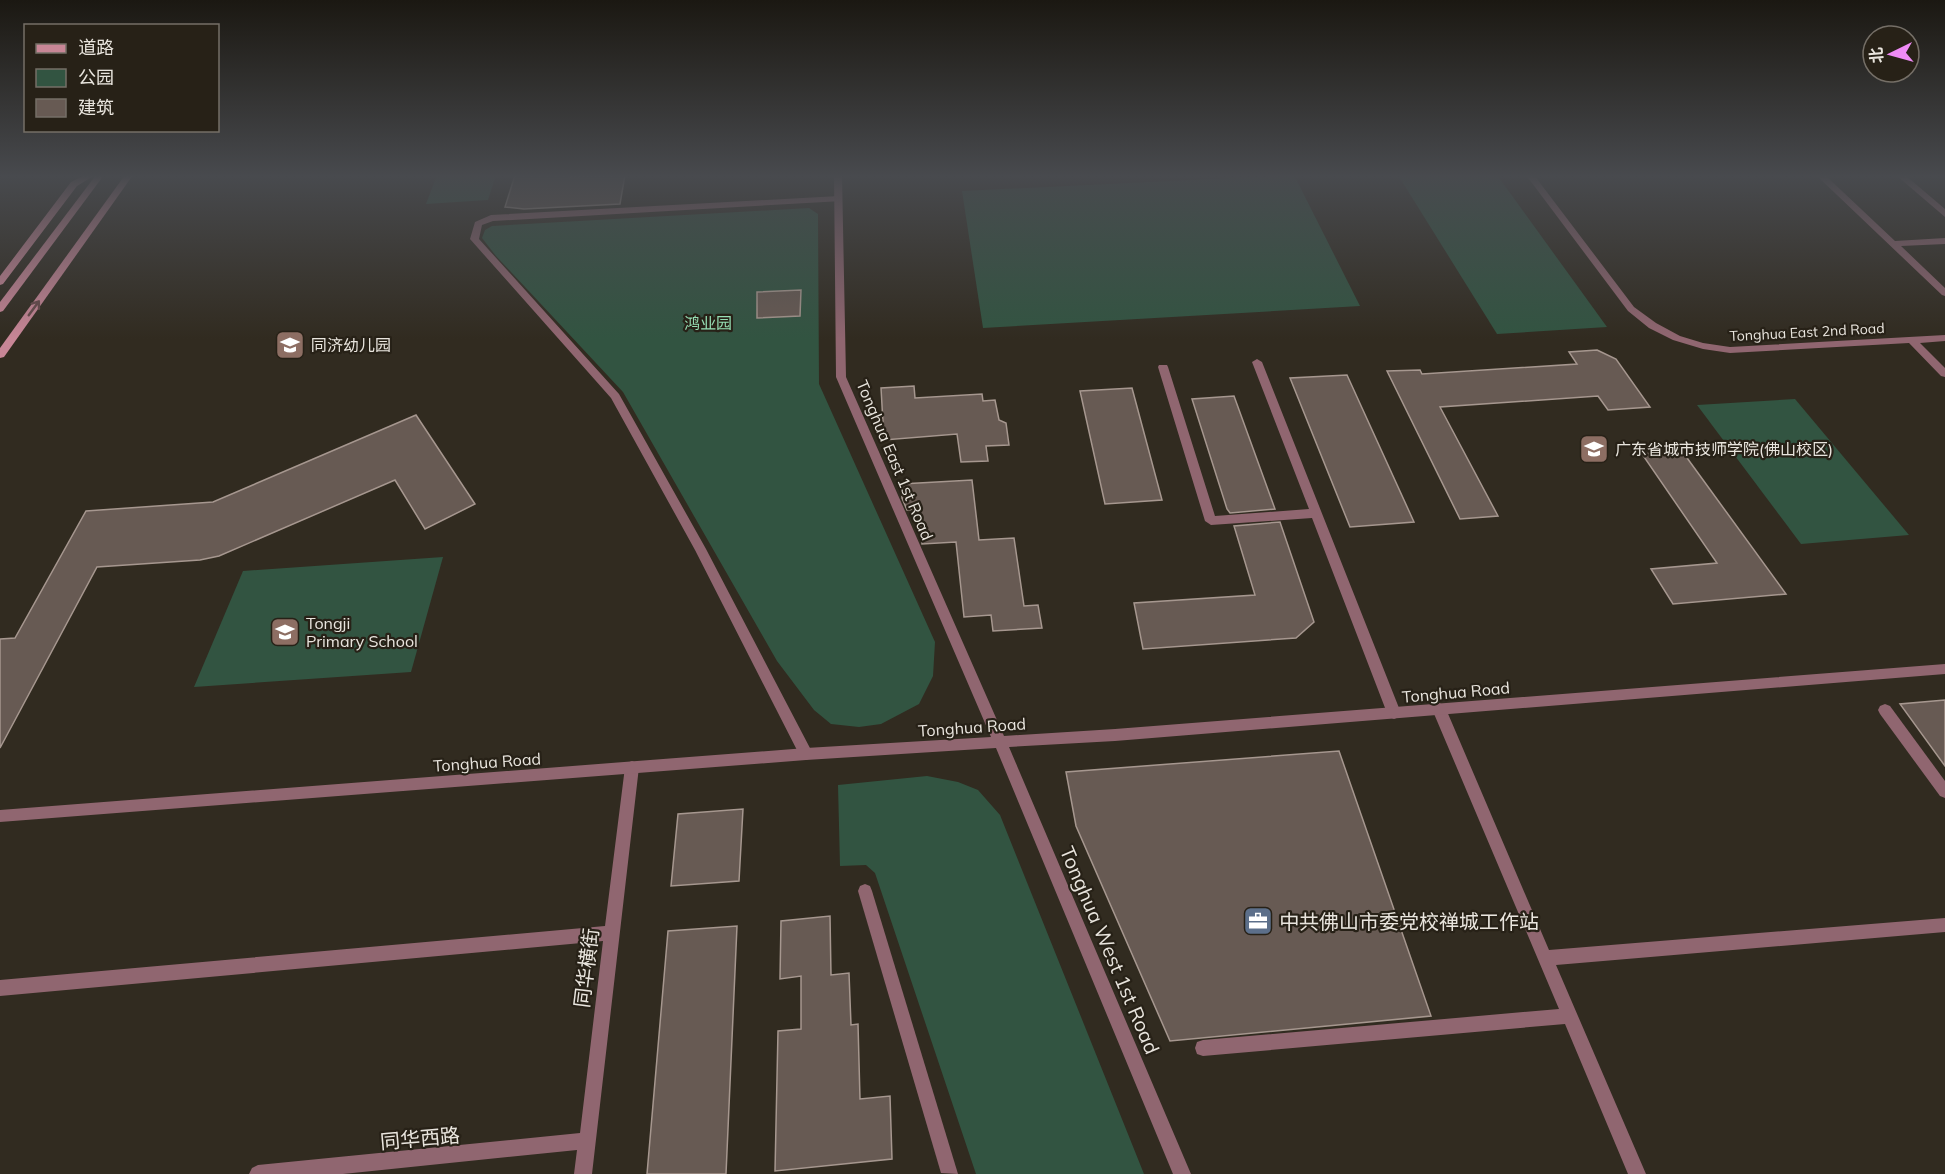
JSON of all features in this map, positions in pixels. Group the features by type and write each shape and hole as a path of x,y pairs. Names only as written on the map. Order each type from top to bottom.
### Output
{"main road":[{"path":"0,282 38,230"},
{"path":"0,309 59,230"},
{"path":"0,355 90,230"}],"street":[{"path":"476,230 474,239 615,396 700,549 806,754"},
{"name":"Tonghua East 1st Road","path":"839,230 841,376 1000,742"},
{"name":"Tonghua East 2nd Road","path":"1571,230 1631,309 1672,336 1712,349 1730,350 1911,340"},
{"path":"1877,230 1945,293"},
{"path":"1892,244 1945,241"},
{"path":"1911,340 1945,338"},
{"path":"1911,340 1945,374"},
{"path":"1257,362 1394,713"},
{"path":"1163,367 1211,521 1317,513"},
{"name":"Tonghua Road","path":"0,816 806,754 1439,710 1945,669"},
{"path":"1439,710 1637,1174"},
{"path":"1885,710 1945,792"},
{"name":"Tonghua West 1st Road","path":"1000,742 1182,1174"},
{"name":"同华横街","path":"583,1174 632,767"},
{"path":"865,891 947,1174"},
{"path":"1545,958 1945,925"},
{"path":"0,988 611,933"},
{"path":"1203,1048 1570,1016"},
{"name":"同华西路","path":"258,1174 586,1141"}],"green space":[{"name":"鸿业园","path":"485,230 818,230 819,384 935,642 933,676 919,704 881,724 859,727 831,724 814,710 777,661 623,392 496,256 482,238"},
{"path":"968,230 1322,230 1360,306 983,328"},
{"path":"1432,230 1537,230 1607,327 1497,334"},
{"path":"1795,399 1909,535 1801,544 1697,405"},
{"path":"443,557 411,672 194,687 243,571"},
{"path":"927,776 958,782 978,790 1000,815 1144,1174 976,1174 875,873 866,865 840,866 838,785"}],"building":[{"path":"801,290 800,316 757,318 757,292"},
{"path":"1597,350 1616,359 1650,407 1608,410 1598,396 1440,407 1498,516 1460,519 1387,371 1420,370 1422,374 1577,364 1569,352"},
{"path":"1347,375 1414,522 1350,527 1290,378"},
{"path":"914,386 915,398 982,394 983,401 995,400 999,420 1006,423 1009,445 986,446 988,461 961,462 957,434 884,440 881,388"},
{"path":"1132,388 1162,500 1105,504 1080,391"},
{"path":"1234,396 1275,509 1230,513 1227,509 1192,399"},
{"path":"416,415 475,504 425,529 395,480 219,556 200,560 97,567 0,748 0,639 15,638 86,511 213,502"},
{"path":"1682,451 1786,594 1673,604 1651,569 1717,563 1642,454"},
{"path":"972,480 979,540 1014,538 1024,606 1038,605 1042,628 993,631 991,615 964,617 956,542 922,544 919,509 907,510 902,498 901,484"},
{"path":"1280,522 1314,622 1296,638 1143,649 1134,603 1255,595 1234,526"},
{"path":"1945,700 1945,766 1900,704"},
{"name":"中共佛山市委党校禅城工作站","path":"1339,751 1431,1016 1170,1041 1076,826 1066,772"},
{"path":"743,809 739,881 671,886 678,814"},
{"path":"830,916 831,975 849,973 851,1025 858,1024 860,1099 890,1096 892,1159 775,1171 778,1031 801,1029 801,976 780,979 781,921"},
{"path":"737,926 726,1174 647,1174 668,931"}],"place":[{"name":"同济幼儿园","path":"290,345"},
{"name":"广东省城市技师学院(佛山校区)","path":"1594,449"},
{"name":"Tongji Primary School","path":"285,632"},
{"name":"中共佛山市委党校禅城工作站","path":"1258,921"}]}
